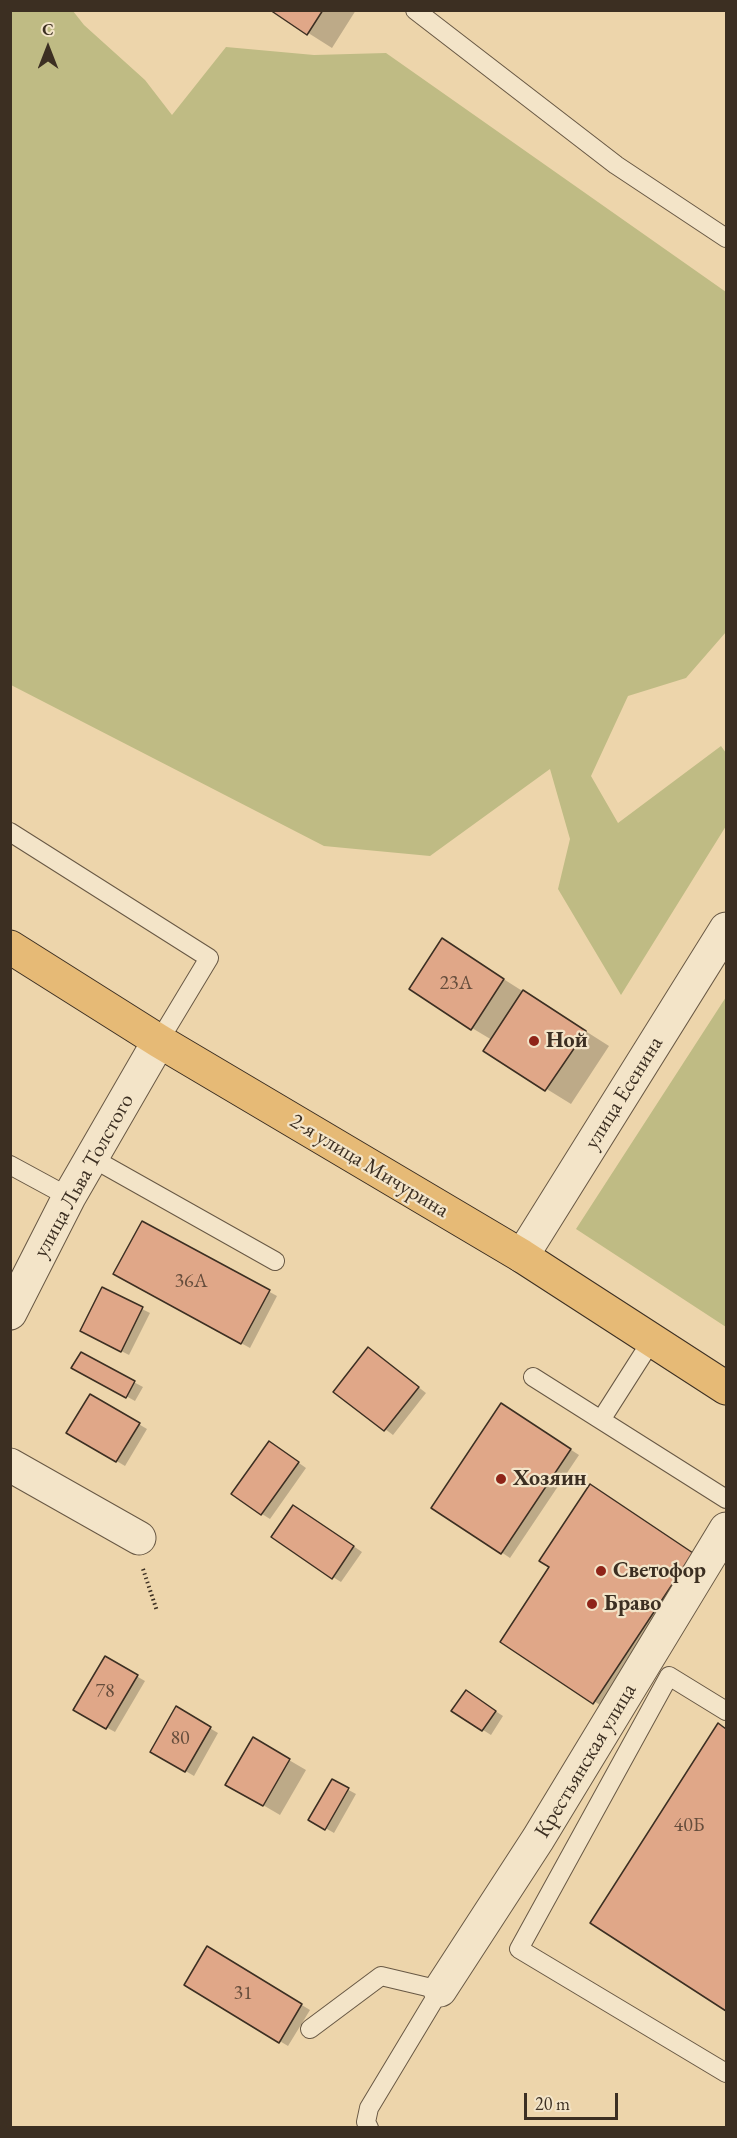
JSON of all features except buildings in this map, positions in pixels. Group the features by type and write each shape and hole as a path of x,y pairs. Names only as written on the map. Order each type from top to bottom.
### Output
{"main road":[{"name":"2-я улица Мичурина","path":"10,947 159,1041 522,1256 726,1388"}],"street":[{"name":"улица Есенина","path":"522,1256 726,929"},
{"name":"улица Льва Толстого","path":"10,1313 69,1197 159,1041"},
{"path":"10,1465 139,1539"},
{"name":"Крестьянская улица","path":"440,1990 538,1839 726,1529"}],"lane":[{"path":"415,10 616,165 726,238"},
{"path":"10,832 209,958 159,1041"},
{"path":"92,1158 275,1261"},
{"path":"10,1165 69,1197"},
{"path":"601,1420 652,1340"},
{"path":"533,1377 726,1499"},
{"path":"726,1711 669,1676 519,1949 726,2073"},
{"path":"310,2029 381,1976 440,1990 369,2108 366,2122 369,2127"}],"path":[{"path":"139,1539 143,1571 157,1611"}],"shaded area":[{"path":"10,11 73,11 84,25 145,80 172,115 226,47 314,55 386,53 726,292 726,632 686,678 628,696 591,776 618,823 721,746 726,753 726,826 621,995 558,889 570,839 550,769 430,856 324,846 11,685"},
{"path":"726,997 726,1327 576,1229"}],"place":[{"name":"Ной","path":"534,1041"},
{"name":"Хозяин","path":"501,1479"},
{"name":"Светофор","path":"601,1571"},
{"name":"Браво","path":"592,1604"}]}
